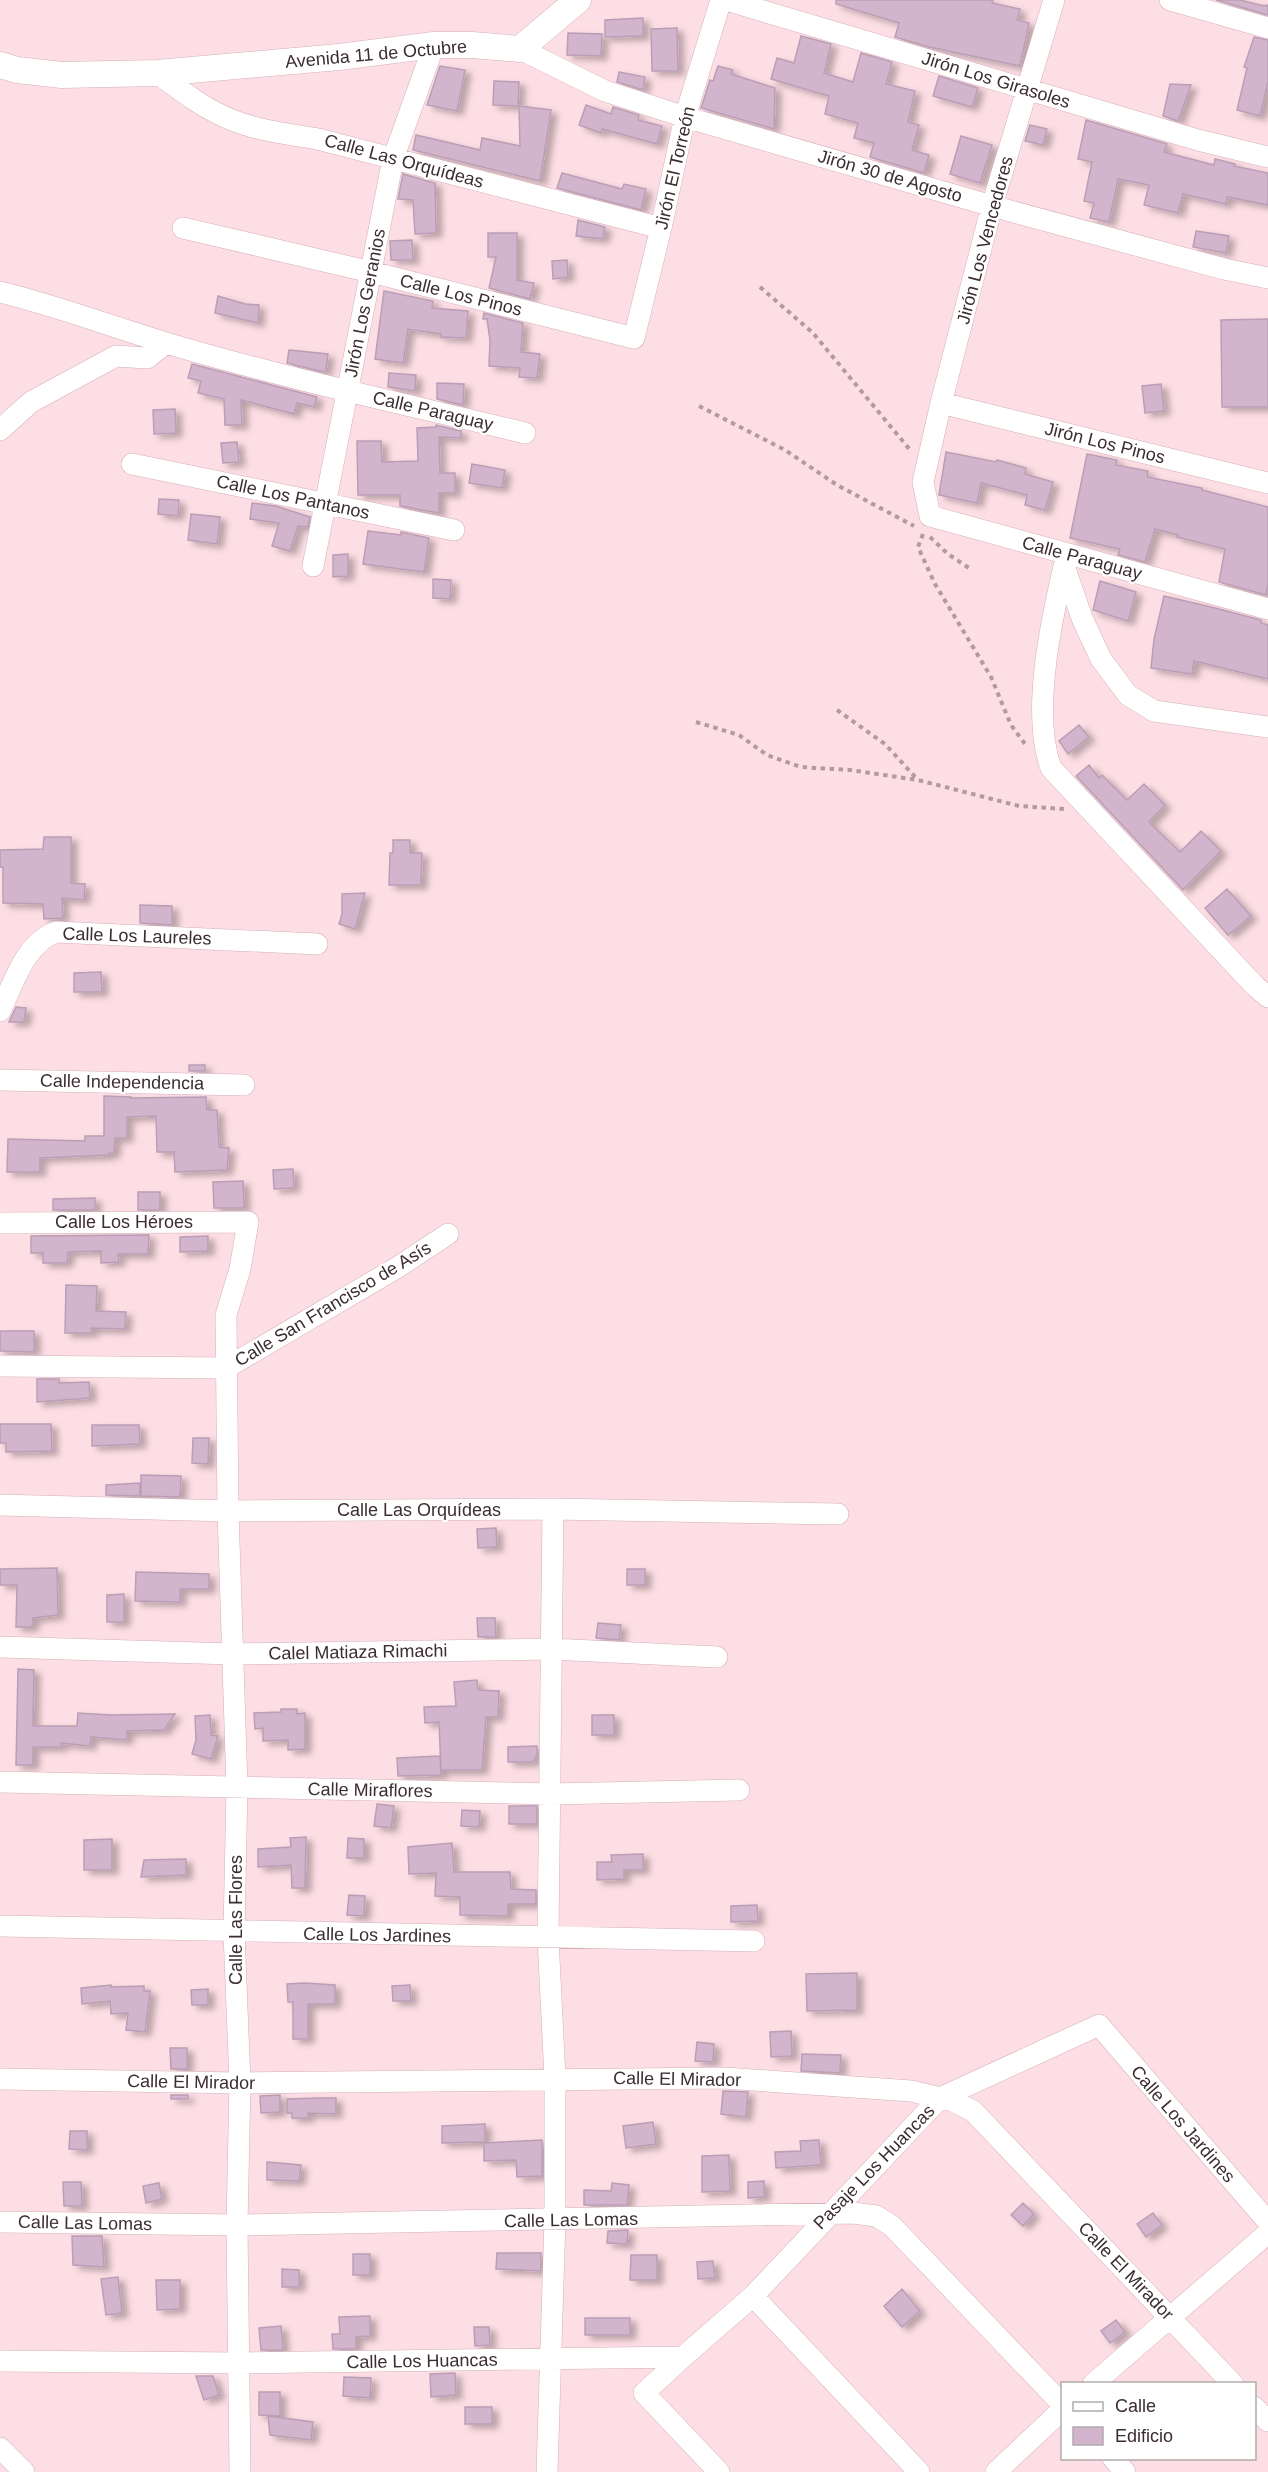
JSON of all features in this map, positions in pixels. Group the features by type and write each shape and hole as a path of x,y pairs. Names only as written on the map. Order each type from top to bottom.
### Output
{"street":[{"path":"520,49 578,0"},
{"name":"Jirón Los Girasoles","path":"724,0 1197,140 1268,157"},
{"name":"Jirón El Torreón","path":"633,338 661,228 685,117 724,0"},
{"name":"Jirón Los Vencedores","path":"923,482 992,206 1054,0"},
{"path":"1170,0 1268,28"},
{"name":"Avenida 11 de Octubre","path":"0,65 17,70 62,75 157,73 327,59 434,45 520,49"},
{"name":"Jirón Los Geranios","path":"313,566 393,159 434,45"},
{"name":"Jirón 30 de Agosto","path":"520,49 605,91 685,117 992,206 1224,269 1268,278"},
{"name":"Calle Las Orquídeas","path":"157,73 198,103 231,120 260,129 318,139 661,228"},
{"name":"Calle Los Pinos","path":"183,228 371,272 633,338"},
{"name":"Calle Paraguay","path":"0,292 55,306 166,343 525,433"},
{"path":"0,430 31,402 86,371 116,356 147,357 166,343"},
{"name":"Jirón Los Pinos","path":"941,403 1268,483"},
{"name":"Calle Los Pantanos","path":"132,464 454,530"},
{"name":"Calle Paraguay","path":"923,482 930,516 1065,560 1268,609"},
{"path":"1065,560 1082,618 1101,659 1128,695 1154,711 1268,727"},
{"path":"1065,560 1047,659 1043,715 1045,752 1050,768 1255,986 1268,997"},
{"name":"Calle Los Laureles","path":"0,1011 33,947 47,935 56,932 317,944"},
{"name":"Calle Independencia","path":"0,1080 244,1085"},
{"name":"Calle Los Héroes","path":"0,1223 248,1222"},
{"name":"Calle Las Flores","path":"240,2472 237,2225 240,2083 234,1932 237,1787 228,1511 226,1315 240,1269 248,1222"},
{"name":"Calle San Francisco de Asís","path":"0,1366 226,1368 398,1267 448,1234"},
{"name":"Calle Las Orquídeas","path":"0,1504 228,1511 553,1509 838,1514"},
{"path":"547,2472 555,2220 555,2078 548,1938 553,1509"},
{"name":"Calel Matiaza Rimachi","path":"0,1647 232,1653 551,1649 717,1657"},
{"name":"Calle Miraflores","path":"0,1782 551,1794 740,1790"},
{"name":"Calle Los Jardines","path":"0,1926 754,1941"},
{"name":"Calle Los Jardines","path":"1099,2025 1268,2222"},
{"name":"Pasaje Los Huancas","path":"683,2357 753,2296 940,2098 1099,2025"},
{"name":"Calle El Mirador","path":"0,2079 240,2083 724,2078 911,2091 940,2098 973,2110 1231,2382"},
{"path":"853,2188 876,2216 892,2226 1061,2403"},
{"name":"Calle Las Lomas","path":"0,2222 237,2225 853,2213 876,2216"},
{"path":"1095,2382 1268,2234"},
{"path":"753,2296 920,2472"},
{"path":"683,2357 644,2393 719,2472"},
{"name":"Calle Los Huancas","path":"0,2361 238,2363 683,2357"},
{"path":"1256,2409 1268,2421"},
{"path":"996,2472 1061,2411"},
{"path":"0,2448 24,2472"},
{"path":"1115,2460 1125,2472"}],"path":[{"path":"760,287 813,333 917,458 923,482"},
{"path":"699,406 784,450 837,485 924,532 948,554 969,568"},
{"path":"924,532 918,547 935,584 991,678 1011,725 1035,757 1050,768"},
{"path":"837,710 885,744 918,780"},
{"path":"696,722 739,735 767,755 801,767 850,770 918,780 1019,806 1091,812"}],"building":[{"path":"836,0 993,0 992,3 1020,9 1017,20 1029,23 1020,66 929,47 895,37 899,23 836,4"},
{"path":"1216,0 1240,0 1268,5 1268,15"},
{"path":"643,18 643,36 605,37 605,20"},
{"path":"677,28 678,71 652,71 651,29"},
{"path":"568,33 602,34 601,56 567,55"},
{"path":"801,36 831,44 824,73 853,82 861,53 892,62 886,84 915,91 908,122 919,125 912,150 929,155 924,173 870,157 874,143 854,138 858,123 825,114 829,96 771,79 777,58 794,63"},
{"path":"1254,37 1268,40 1268,82 1260,116 1237,110 1247,68 1244,67"},
{"path":"440,66 465,70 457,111 427,105"},
{"path":"718,66 733,70 731,74 775,88 774,129 701,108 710,80 713,81"},
{"path":"619,72 645,77 643,90 617,82"},
{"path":"939,76 978,88 972,107 933,96"},
{"path":"494,81 519,82 518,106 493,105"},
{"path":"1170,84 1191,85 1178,121 1163,116"},
{"path":"586,105 611,114 613,107 639,115 638,120 662,126 657,144 602,129 601,133 579,125"},
{"path":"519,106 551,110 540,181 413,150 416,135 480,150 482,138 520,146"},
{"path":"1086,120 1167,144 1164,152 1214,165 1215,159 1235,164 1234,166 1268,173 1268,205 1227,197 1226,204 1183,194 1178,213 1144,205 1149,185 1118,179 1109,222 1090,218 1094,203 1084,201 1092,162 1078,159"},
{"path":"1030,125 1047,129 1043,145 1025,141"},
{"path":"961,136 992,145 980,183 950,174"},
{"path":"562,173 622,189 624,184 646,189 641,210 557,188"},
{"path":"403,174 435,183 436,233 415,234 413,200 398,199"},
{"path":"578,220 605,227 603,239 576,236"},
{"path":"1196,231 1229,236 1226,253 1193,247"},
{"path":"488,233 517,233 517,280 534,283 530,299 489,288 496,257 488,257"},
{"path":"412,240 413,260 391,260 390,241"},
{"path":"567,260 568,277 553,279 552,261"},
{"path":"384,291 433,301 432,308 468,311 466,338 441,337 441,334 408,329 403,363 375,359"},
{"path":"218,296 245,304 259,305 258,323 215,313"},
{"path":"484,313 523,323 521,352 540,354 537,378 519,377 520,368 489,366 490,340 487,319 483,319"},
{"path":"1268,319 1268,407 1222,407 1221,320"},
{"path":"289,350 328,354 326,370 323,372 287,363"},
{"path":"192,364 317,397 314,407 297,403 294,414 241,400 242,425 225,425 224,399 198,393 201,381 188,378"},
{"path":"389,373 416,375 415,391 388,387"},
{"path":"437,383 464,384 463,405 437,399"},
{"path":"1161,384 1164,411 1145,413 1142,386"},
{"path":"175,409 176,433 154,434 153,410"},
{"path":"436,425 461,431 461,438 439,437 440,473 455,473 455,493 439,493 439,513 400,506 400,495 358,495 357,441 381,441 382,462 418,461 417,428 436,427"},
{"path":"237,442 239,462 223,463 221,443"},
{"path":"946,452 996,462 997,460 1026,468 1025,474 1053,482 1045,510 1025,505 1027,495 981,483 977,503 939,495"},
{"path":"1087,454 1117,460 1116,465 1148,471 1147,477 1202,488 1202,490 1268,507 1266,595 1219,582 1225,549 1177,537 1178,535 1155,529 1145,562 1118,555 1120,549 1070,538"},
{"path":"472,464 505,470 502,488 469,483"},
{"path":"159,499 179,500 178,516 158,514"},
{"path":"252,503 276,506 310,517 308,527 298,526 290,551 272,546 279,523 250,519"},
{"path":"191,514 220,517 217,544 188,540"},
{"path":"368,531 401,535 401,532 429,538 424,572 363,564"},
{"path":"348,554 348,576 333,577 333,555"},
{"path":"433,579 451,580 450,599 433,598"},
{"path":"1100,581 1136,592 1128,621 1093,610"},
{"path":"1164,596 1261,620 1261,623 1268,625 1268,679 1194,661 1192,674 1151,668 1154,639"},
{"path":"1079,725 1089,737 1068,754 1059,741"},
{"path":"1089,765 1099,778 1102,775 1127,800 1144,784 1165,805 1149,822 1180,852 1201,831 1221,851 1183,890 1076,776"},
{"path":"44,837 71,837 71,883 85,884 84,900 62,898 63,918 44,919 43,904 3,903 3,867 0,867 0,850 43,849"},
{"path":"393,840 410,840 410,853 422,853 421,885 389,885 390,853 393,853"},
{"path":"1227,889 1251,916 1228,935 1205,908"},
{"path":"365,893 355,929 339,924 342,914 342,894"},
{"path":"140,905 172,906 172,925 140,923"},
{"path":"101,972 102,992 74,992 74,973"},
{"path":"16,1007 26,1008 24,1022 9,1022"},
{"path":"189,1065 205,1065 205,1071 189,1071"},
{"path":"104,1096 206,1097 207,1110 217,1110 219,1147 229,1148 227,1170 175,1172 174,1152 157,1152 156,1116 127,1117 127,1138 115,1138 114,1153 109,1153 109,1155 40,1158 40,1172 7,1172 8,1139 85,1141 85,1136 104,1136"},
{"path":"293,1169 294,1188 274,1189 273,1170"},
{"path":"243,1181 244,1208 214,1208 213,1182"},
{"path":"138,1192 160,1192 160,1210 138,1210"},
{"path":"95,1198 95,1210 53,1210 53,1199"},
{"path":"149,1235 148,1254 118,1254 119,1262 101,1263 101,1251 68,1252 67,1263 43,1263 43,1253 31,1253 31,1236"},
{"path":"208,1236 208,1251 180,1252 180,1237"},
{"path":"66,1285 97,1286 96,1311 126,1312 125,1329 91,1328 92,1333 65,1333"},
{"path":"0,1331 34,1331 34,1352 0,1351"},
{"path":"37,1379 59,1379 59,1383 89,1382 90,1398 37,1402"},
{"path":"0,1424 51,1424 52,1451 6,1452 6,1443 0,1443"},
{"path":"92,1425 139,1425 140,1444 92,1446"},
{"path":"193,1438 209,1438 208,1464 192,1463"},
{"path":"141,1475 181,1476 180,1497 141,1496"},
{"path":"140,1483 140,1496 106,1495 106,1485"},
{"path":"496,1528 497,1547 478,1548 477,1529"},
{"path":"57,1568 58,1615 33,1618 32,1627 16,1627 17,1585 0,1585 0,1569"},
{"path":"627,1569 645,1569 645,1585 627,1585"},
{"path":"136,1572 209,1574 209,1589 180,1589 180,1602 135,1601"},
{"path":"124,1594 124,1622 107,1622 107,1595"},
{"path":"477,1618 495,1618 496,1637 478,1637"},
{"path":"598,1623 621,1625 619,1640 596,1638"},
{"path":"18,1669 34,1670 33,1726 77,1726 78,1713 175,1714 164,1730 127,1731 127,1740 91,1737 90,1746 61,1743 61,1747 33,1747 33,1765 16,1765"},
{"path":"477,1680 478,1690 499,1691 498,1717 486,1717 482,1770 441,1770 439,1722 425,1723 424,1707 456,1706 454,1682"},
{"path":"281,1709 297,1709 297,1714 305,1713 305,1749 288,1750 288,1740 263,1741 263,1728 255,1729 254,1713 281,1712"},
{"path":"210,1715 211,1735 218,1736 211,1759 192,1754 196,1740 195,1716"},
{"path":"592,1715 614,1715 614,1735 592,1735"},
{"path":"537,1746 537,1755 533,1762 508,1762 508,1747"},
{"path":"440,1756 441,1775 398,1776 397,1758"},
{"path":"377,1804 394,1806 391,1828 374,1826"},
{"path":"509,1806 537,1806 537,1824 509,1824"},
{"path":"462,1810 480,1811 479,1827 461,1826"},
{"path":"306,1837 305,1888 292,1888 291,1865 258,1867 258,1849 291,1847 290,1838"},
{"path":"348,1838 364,1839 364,1858 347,1858"},
{"path":"112,1839 112,1870 84,1870 84,1840"},
{"path":"452,1843 454,1872 510,1872 511,1889 536,1890 536,1904 508,1904 508,1916 460,1915 460,1897 435,1896 436,1873 409,1874 408,1847"},
{"path":"643,1854 643,1870 624,1870 624,1879 597,1880 597,1862 612,1862 611,1855"},
{"path":"186,1859 186,1875 141,1877 144,1860"},
{"path":"349,1895 365,1896 364,1916 347,1915"},
{"path":"757,1905 758,1921 731,1922 731,1906"},
{"path":"857,1973 857,2010 807,2011 806,1974"},
{"path":"287,1984 335,1985 335,2004 308,2004 308,2039 293,2039 293,2002 288,2002"},
{"path":"111,1985 111,1987 144,1986 144,1991 150,1991 145,2032 126,2030 128,2013 111,2014 110,2001 82,2004 81,1988"},
{"path":"410,1985 411,2001 393,2001 392,1986"},
{"path":"208,1989 208,2005 192,2005 191,1990"},
{"path":"791,2031 792,2056 771,2057 770,2032"},
{"path":"697,2042 714,2044 713,2062 695,2061"},
{"path":"170,2048 187,2048 187,2069 171,2069"},
{"path":"802,2054 841,2055 840,2073 801,2071"},
{"path":"723,2091 748,2092 746,2117 721,2114"},
{"path":"171,2095 188,2095 188,2099 171,2099"},
{"path":"280,2095 280,2112 261,2113 260,2096"},
{"path":"336,2098 336,2114 308,2113 308,2118 292,2118 292,2113 287,2113 287,2099"},
{"path":"653,2122 656,2144 626,2148 623,2126"},
{"path":"485,2124 485,2142 442,2143 442,2126"},
{"path":"70,2131 87,2131 87,2150 69,2149"},
{"path":"542,2140 542,2176 517,2177 516,2160 484,2161 484,2143"},
{"path":"819,2140 821,2165 776,2168 775,2152 801,2151 800,2141"},
{"path":"729,2155 730,2191 702,2192 702,2156"},
{"path":"267,2162 301,2165 299,2181 267,2180"},
{"path":"764,2181 764,2197 748,2198 748,2182"},
{"path":"63,2182 81,2182 82,2206 64,2206"},
{"path":"159,2183 162,2199 146,2203 143,2186"},
{"path":"612,2183 629,2185 627,2205 584,2205 584,2190 611,2191"},
{"path":"1023,2203 1034,2214 1023,2226 1011,2215"},
{"path":"1153,2213 1162,2225 1146,2237 1137,2224"},
{"path":"628,2230 627,2244 607,2243 608,2231"},
{"path":"72,2236 102,2236 104,2267 73,2265"},
{"path":"497,2253 541,2253 541,2271 496,2269"},
{"path":"353,2254 370,2254 370,2275 353,2275"},
{"path":"631,2255 657,2255 657,2280 630,2280"},
{"path":"713,2261 715,2278 698,2279 697,2262"},
{"path":"282,2269 299,2270 299,2287 282,2287"},
{"path":"118,2277 122,2313 106,2315 101,2279"},
{"path":"156,2280 180,2280 180,2309 157,2310"},
{"path":"902,2289 920,2311 902,2327 884,2306"},
{"path":"370,2316 370,2336 356,2337 356,2349 333,2349 332,2334 340,2334 339,2317"},
{"path":"585,2318 630,2318 630,2335 585,2335"},
{"path":"1116,2320 1125,2332 1110,2343 1101,2331"},
{"path":"281,2326 283,2350 261,2350 259,2328"},
{"path":"474,2327 489,2327 490,2345 475,2346"},
{"path":"455,2373 456,2395 431,2397 430,2374"},
{"path":"196,2376 213,2376 219,2395 204,2400"},
{"path":"344,2377 371,2378 370,2398 343,2396"},
{"path":"259,2392 280,2392 280,2416 259,2415"},
{"path":"465,2407 492,2407 492,2424 465,2424"},
{"path":"268,2416 313,2422 311,2440 270,2435"}]}
